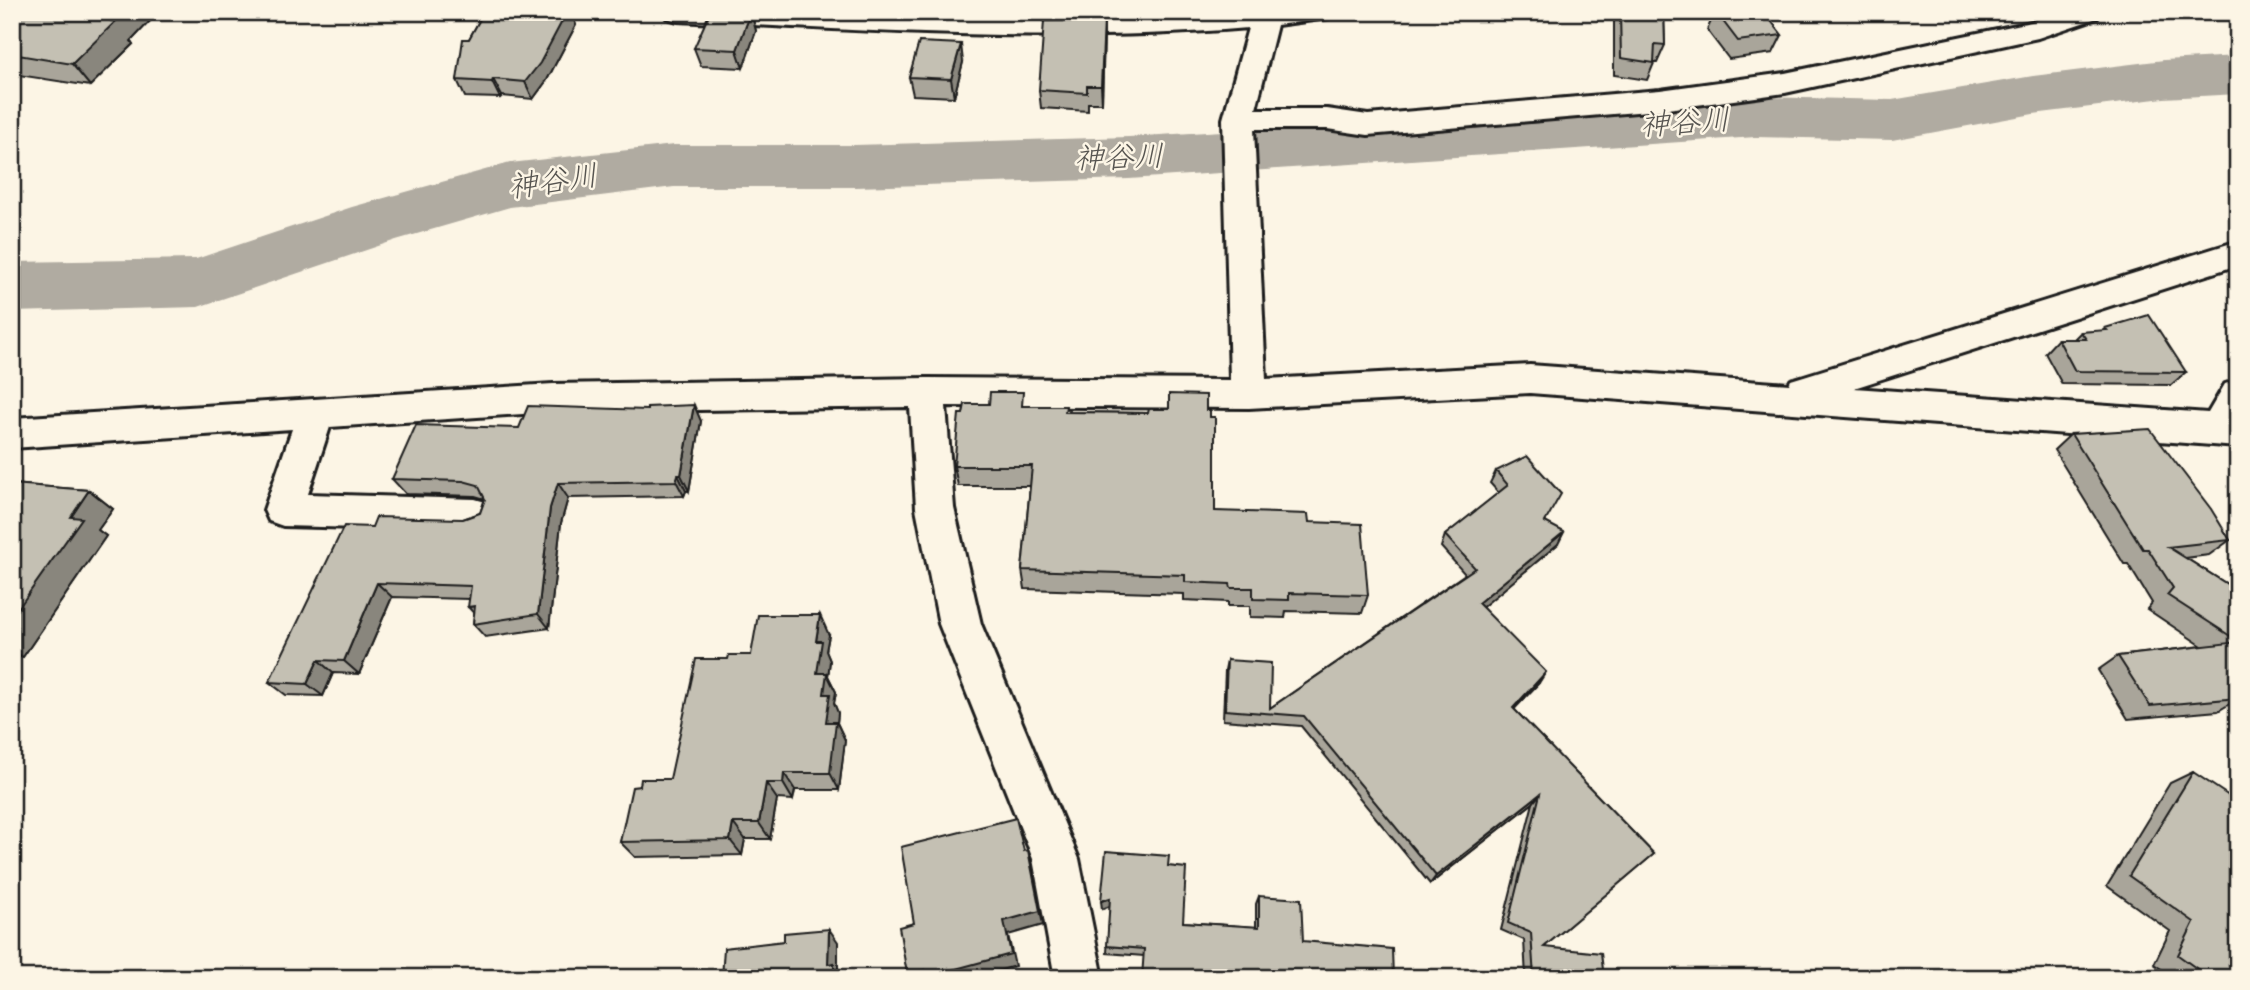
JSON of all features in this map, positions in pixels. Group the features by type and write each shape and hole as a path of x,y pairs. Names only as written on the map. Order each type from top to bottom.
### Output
{"street":[{"path":"677,12 984,28 1112,27 1318,12"},
{"path":"1239,123 1326,119 1368,125 1660,100 1785,83 2038,29 2087,12"},
{"path":"1250,382 1239,123 1265,16"},
{"path":"1782,397 2238,253"},
{"path":"12,433 553,398 927,392 1250,382 1530,379 2228,430 2238,394"},
{"path":"927,392 934,508 960,624 1056,859 1079,978"},
{"path":"316,413 282,510 475,515"}],"building":[{"path":"12,12 121,12 112,21 116,21 72,64 12,54"},
{"path":"484,12 567,12 540,63 525,82 457,80 463,39 469,39"},
{"path":"710,12 751,12 737,50 694,48"},
{"path":"1620,12 1664,12 1665,45 1655,44 1654,63 1621,58"},
{"path":"1716,12 1764,12 1782,35 1738,41"},
{"path":"1104,20 1101,86 1087,86 1087,93 1039,90 1044,21"},
{"path":"919,42 961,44 951,79 909,77"},
{"path":"2149,315 2186,372 2075,371 2058,339 2086,339 2081,332 2107,330 2105,328"},
{"path":"990,392 1023,392 1022,406 1066,406 1065,412 1148,413 1149,409 1169,409 1169,394 1206,395 1206,410 1210,410 1210,417 1215,417 1215,511 1308,514 1309,522 1362,524 1368,595 1289,593 1289,600 1253,599 1253,588 1185,582 1185,575 1022,570 1032,466 954,466 959,414 963,414 965,404 989,404"},
{"path":"694,405 681,475 678,475 676,481 558,483 550,508 538,614 473,624 475,606 468,607 471,586 377,583 344,661 318,660 307,684 269,682 344,526 372,527 376,517 463,519 480,513 485,499 478,485 463,481 392,479 416,425 519,428 528,406 647,410 647,407"},
{"path":"2150,429 2211,509 2230,540 2168,547 2238,591 2238,641 2167,595 2173,588 2148,549 2143,549 2071,434"},
{"path":"1527,456 1561,494 1545,522 1564,532 1478,603 1546,672 1513,708 1654,854 1544,947 1601,953 1604,978 1534,978 1531,933 1508,923 1540,794 1436,876 1304,716 1225,710 1227,660 1271,663 1270,708 1475,568 1445,535 1508,485 1496,471"},
{"path":"12,484 89,490 71,517 82,518 12,617"},
{"path":"758,615 820,615 816,641 822,641 817,673 827,673 824,694 830,694 826,722 836,722 830,773 784,773 783,783 766,783 759,823 733,823 730,840 620,842 632,787 640,786 641,779 670,779 696,659 728,659 729,655 751,655"},
{"path":"2238,642 2238,698 2150,706 2118,656"},
{"path":"2193,772 2238,802 2238,978 2210,978 2178,955 2194,922 2129,876"},
{"path":"1016,818 1024,851 1028,850 1040,911 1004,921 1011,954 926,977 924,970 907,974 899,927 914,923 901,847"},
{"path":"1106,851 1169,856 1168,866 1186,868 1183,922 1259,927 1259,896 1301,899 1303,941 1392,949 1393,978 1142,978 1144,949 1107,946 1110,898 1101,901"},
{"path":"829,929 828,964 834,963 834,978 722,978 724,948 784,941 784,933"}],"waterway":[{"name":"神谷川","path":"12,287 198,283 375,223 510,185 674,166 855,166 1129,158 1756,117 1892,120 2033,95 2164,79 2238,75"}]}
